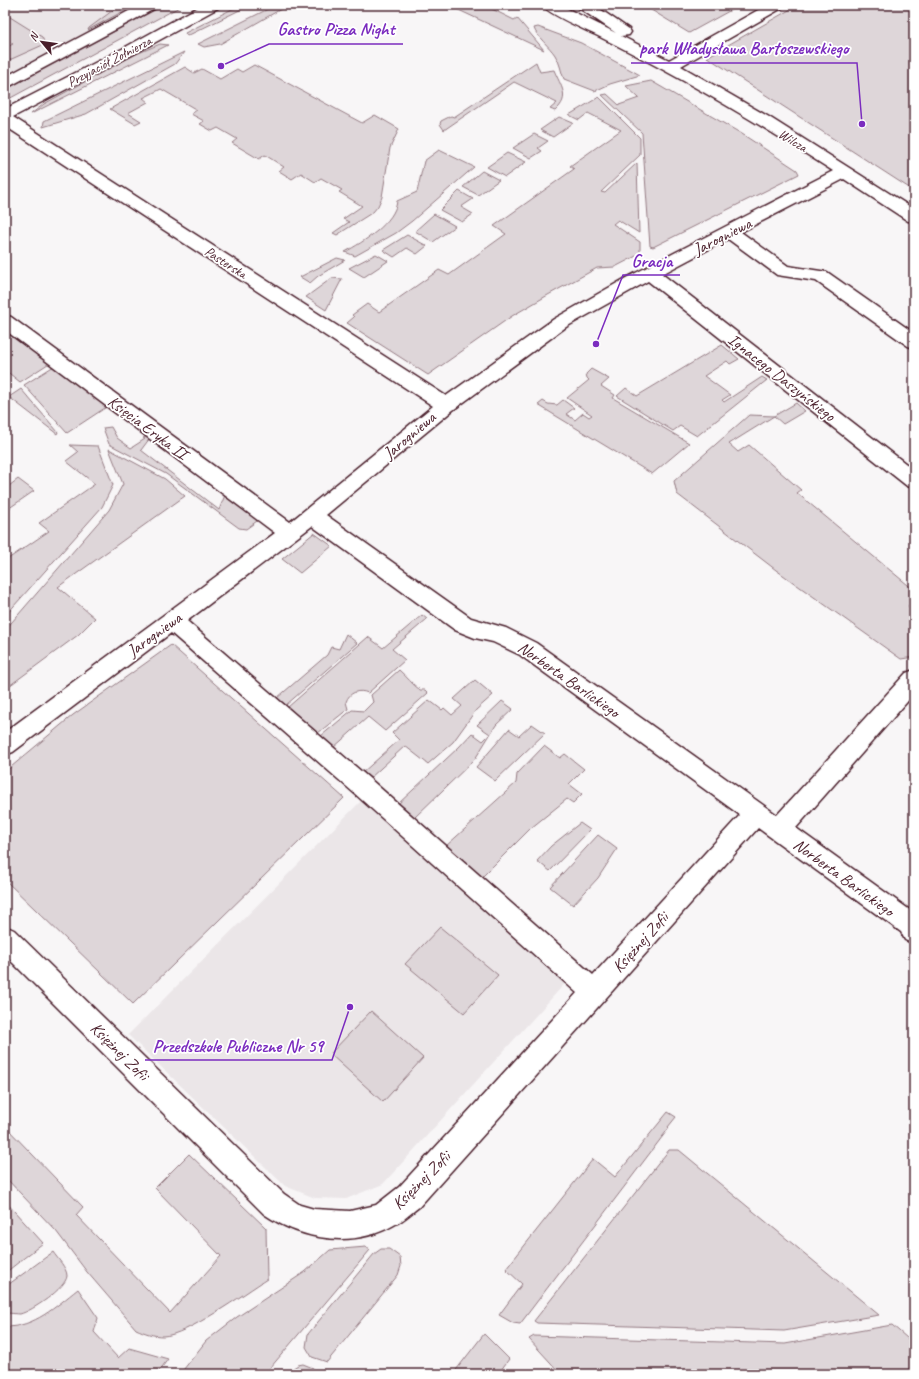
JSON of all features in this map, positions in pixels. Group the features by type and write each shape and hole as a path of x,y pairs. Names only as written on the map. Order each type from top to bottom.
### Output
{"street":[{"name":"Przyjaciół Żołnierza","path":"5,83 151,5"},
{"name":"Przyjaciół Żołnierza","path":"5,115 128,52 213,5"},
{"name":"Wilcza","path":"549,5 593,29 670,66 756,116 914,217"},
{"name":"Wilcza","path":"584,5 670,66"},
{"path":"670,66 777,5"},
{"name":"Pasterska","path":"5,119 446,405"},
{"name":"Jarogniewa","path":"5,745 313,516 446,405 560,323 650,273 844,172"},
{"path":"729,232 783,271 821,276 914,342"},
{"name":"Ignacego Daszyńskiego","path":"650,273 914,481"},
{"name":"Księcia Eryka II","path":"5,321 290,533"},
{"name":"Norberta Barlickiego","path":"313,516 457,620 475,629 503,636 528,649 913,927"},
{"path":"172,621 362,786 594,992"},
{"name":"Norberta Barlickiego","path":"779,830 914,679"},
{"name":"Księżnej Zofii","path":"5,938 274,1204 293,1216 319,1224 342,1225 360,1223 384,1215 409,1197 756,813"}],"shaded area":[{"path":"5,5 142,5 5,78"},
{"path":"120,5 135,5 88,30 89,28"},
{"path":"164,5 183,5 5,101 5,90"},
{"path":"240,5 250,5 187,36 185,33"},
{"path":"276,5 288,5 220,44 204,47 198,44"},
{"path":"448,5 497,5 492,9 514,20 517,18 544,50"},
{"path":"643,5 740,5 689,33"},
{"path":"798,5 914,5 914,191 707,57"},
{"path":"5,16 10,17 42,37 45,44 5,62 5,48 13,44 5,39"},
{"path":"538,27 581,43 640,75 610,84 595,91 564,79 557,58 535,31 534,28"},
{"path":"160,44 168,45 31,114 44,104 134,55"},
{"path":"184,52 175,64 86,114 43,127 44,121"},
{"path":"536,62 540,72 554,70 562,87 564,96 563,101 555,111 550,109 557,103 514,82 444,130 440,124 441,121 451,116 454,117"},
{"path":"254,65 362,123 375,115 399,129 390,148 382,197 378,206 373,212 337,235 333,233 349,222 343,219 362,206 339,192 342,190 321,178 315,182 301,173 292,179 279,171 284,167 265,155 259,159 232,143 237,139 218,128 212,131 200,124 204,121 191,114 197,110 161,89 143,98 148,102 128,113 141,121 135,124 110,109 185,67 194,73 202,69 220,79 237,69 242,72"},
{"path":"651,81 742,134 797,170 799,174 653,247 650,246 642,133 602,95 607,94 619,105 639,98 626,86"},
{"path":"599,97 640,138 640,155 601,192 605,193 637,163 639,233 618,220 613,224 640,242 640,254 615,267 597,268 548,295 512,316 428,375 347,323 354,317 352,315 367,304 379,312 439,270 449,275 506,234 494,226 574,169 570,166 621,130 588,113 579,120 569,115"},
{"path":"559,117 573,123 553,137 540,130"},
{"path":"534,134 548,141 538,148 542,151 531,158 513,148"},
{"path":"439,150 474,167 396,233 355,256 345,252 377,231 391,217 397,201 417,192 424,161"},
{"path":"507,153 526,162 505,177 487,167"},
{"path":"482,171 499,180 478,195 463,187"},
{"path":"459,191 473,199 461,207 473,214 462,222 440,210"},
{"path":"434,214 455,226 433,242 415,231"},
{"path":"407,235 427,246 417,254 407,248 394,257 383,250"},
{"path":"376,254 388,261 364,277 349,268"},
{"path":"337,258 345,260 318,276 310,283 300,277"},
{"path":"332,278 342,279 326,310 306,297"},
{"path":"5,328 51,362 20,382 5,370"},
{"path":"722,345 739,359 730,364 727,361 704,376 730,395 722,400 724,402 762,377 767,380 697,436 680,426 673,431 617,396 626,388 637,396"},
{"path":"54,366 108,406 67,433 24,385"},
{"path":"591,369 609,379 601,386 615,395 613,398 689,443 652,474 538,405 543,401 548,404 557,405 563,400 574,408 566,414 575,420 583,413 589,417 592,415 567,398 589,380 586,374"},
{"path":"21,389 58,432 57,434 9,397"},
{"path":"796,403 805,411 783,424 774,416"},
{"path":"749,415 774,416 729,444 738,452 749,445 801,490 797,493 914,590 914,601 908,606 914,611 914,657 901,659 776,570 677,494 674,481"},
{"path":"111,427 117,438 131,448 147,436 150,438 141,450 219,510 225,495 244,508 257,521 246,529 239,528 166,474 109,444 103,428"},
{"path":"70,445 98,446 113,485 102,507 5,616 5,561 49,531 39,523 95,484 66,461 78,452"},
{"path":"109,449 165,479 185,496 58,587 95,618 78,635 5,689 5,630 109,510 123,484"},
{"path":"18,479 34,491 5,511 5,489"},
{"path":"314,533 332,546 300,573 282,559"},
{"path":"422,615 427,619 392,649 405,660 368,693 358,691 349,696 346,702 348,709 318,733 288,707 368,637 383,648"},
{"path":"346,634 357,643 286,705 277,698 327,655 331,647 339,649"},
{"path":"171,645 344,798 133,1004 5,880 5,772 73,715"},
{"path":"399,670 420,690 425,690 428,693 385,731 368,717 333,748 321,736 352,710 364,711 373,702 371,695"},
{"path":"475,680 493,695 476,710 453,742 428,764 405,746 369,779 362,773 399,740 392,733 429,700 442,710 444,708 452,715 462,706 454,699"},
{"path":"502,701 513,709 496,725 475,759 413,819 398,804 472,733 483,741 490,734 477,725"},
{"path":"532,724 545,733 495,781 476,767 509,729 519,736"},
{"path":"544,746 560,758 565,754 584,769 569,784 582,794 573,803 567,799 531,828 482,877 446,846 516,783 517,774"},
{"path":"363,799 569,979 383,1184 346,1199 315,1198 285,1186 128,1035"},
{"path":"580,823 590,830 550,871 537,861 551,846"},
{"path":"598,835 617,849 598,878 573,905 550,887"},
{"path":"440,927 498,975 464,1013 405,964"},
{"path":"371,1011 423,1058 383,1102 330,1054"},
{"path":"668,1112 676,1117 668,1127 669,1128 520,1324 513,1323 499,1315 522,1284 506,1269 593,1159 615,1177"},
{"path":"5,1126 83,1207 76,1215 170,1313 221,1256 155,1188 189,1154 266,1228 267,1279 200,1322 173,1334 163,1336 146,1333 136,1329 87,1272 56,1231 5,1177"},
{"path":"669,1150 679,1150 879,1315 784,1331 537,1323 534,1321"},
{"path":"5,1201 43,1243 5,1273"},
{"path":"366,1247 370,1250 265,1374 180,1374 206,1341 237,1317 305,1272 330,1250"},
{"path":"381,1249 389,1249 400,1257 401,1266 398,1275 327,1362 312,1357 306,1347 308,1334 374,1254"},
{"path":"53,1252 64,1266 67,1273 65,1281 61,1287 40,1304 25,1312 20,1314 5,1313 5,1287"},
{"path":"78,1289 98,1318 94,1332 118,1358 129,1348 168,1359 157,1374 5,1374 5,1327 26,1324 35,1320 53,1309"},
{"path":"892,1325 914,1344 914,1374 561,1374 529,1339 534,1336 785,1344"},
{"path":"484,1334 509,1359 498,1374 453,1374"},
{"path":"303,1364 313,1368 316,1374 284,1374 298,1365"}],"place":[{"name":"Gastro Pizza Night","path":"221,66"},
{"name":"park Władysława Bartoszewskiego","path":"862,124"},
{"name":"Gracja","path":"596,344"},
{"name":"Przedszkole Publiczne Nr 59","path":"350,1007"}]}
